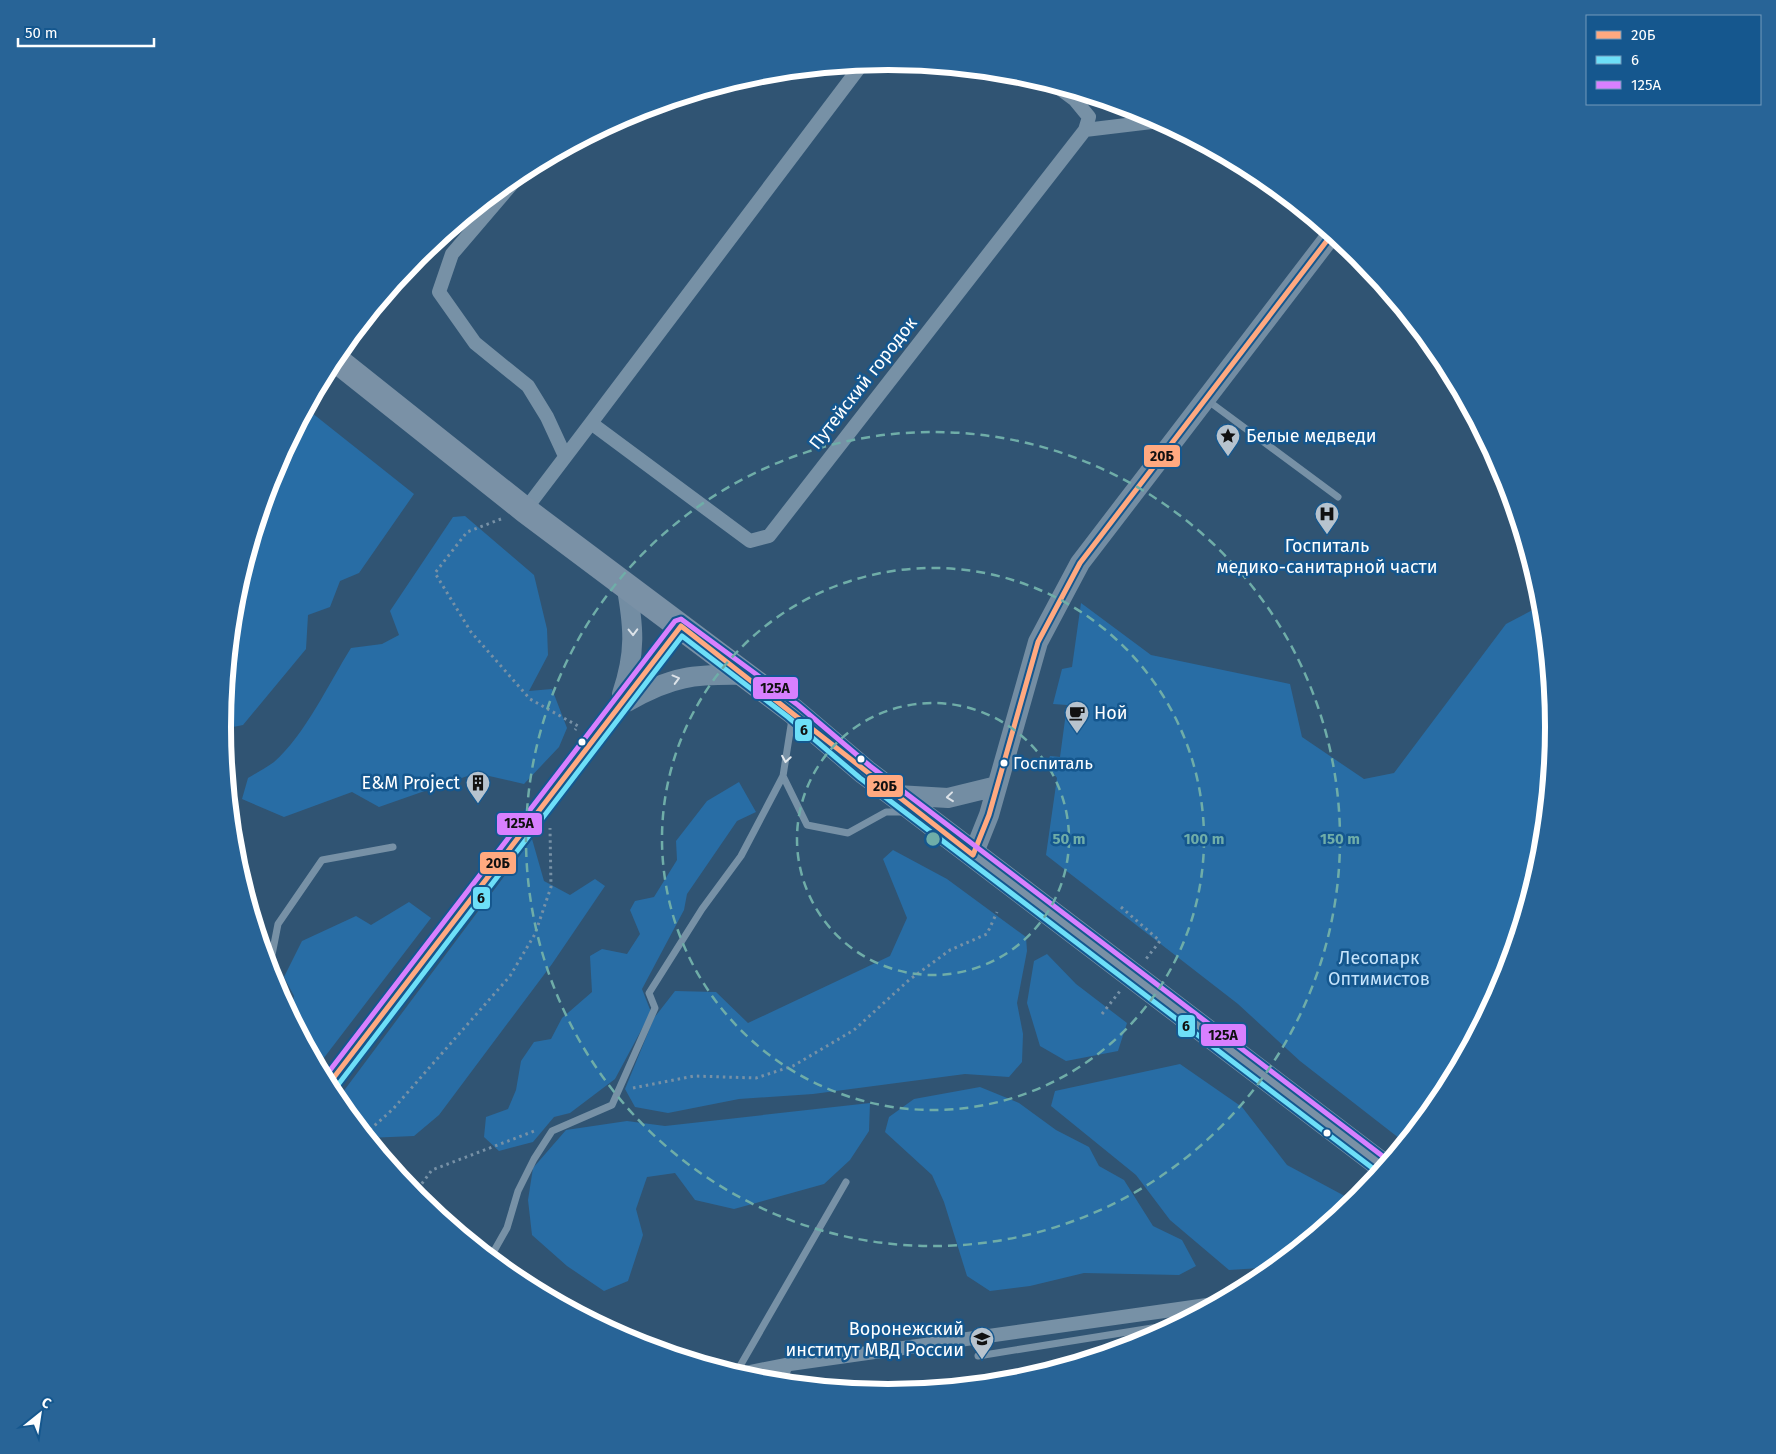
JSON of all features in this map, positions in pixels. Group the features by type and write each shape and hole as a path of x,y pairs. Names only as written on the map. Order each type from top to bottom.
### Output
{"highway":[{"path":"341,364 525,510 793,711 865,772 1379,1163"}],"street":[{"path":"525,510 857,71"},
{"path":"1069,95 1089,117 1085,130 1145,123"},
{"name":"Путейский городок","path":"591,423 750,542 769,536 1085,130"},
{"path":"501,197 452,254 439,292 475,343 528,386 547,417 565,456"},
{"path":"973,855 997,786 1038,642 1080,564 1328,239"},
{"path":"617,708 633,657 633,623 626,584"},
{"path":"332,1076 681,626"},
{"path":"617,708 647,690 669,681 690,676 745,674"},
{"path":"897,795 948,798 997,786"},
{"path":"758,1370 790,1364 1197,1306"}],"lane":[{"path":"1206,400 1338,498"},
{"path":"493,1252 507,1228 518,1192 534,1159 552,1131 612,1105 655,1008 650,993 702,909 741,856 783,776 793,711"},
{"path":"783,776 807,825 848,833 886,812 918,812"},
{"path":"272,954 278,924 322,860 393,847"},
{"path":"740,1367 846,1182"},
{"path":"978,1356 1152,1328"},
{"path":"786,1375 790,1364"}],"path":[{"path":"525,510 467,532 435,573 471,632 530,699 578,726 573,733"},
{"path":"369,1130 393,1109 510,976 535,934 551,887 550,803 553,790"},
{"path":"1121,907 1160,941"},
{"path":"612,1105 635,1086 694,1076 756,1078 793,1066 854,1030 909,980 950,950 988,934 997,912"},
{"path":"419,1187 432,1170 538,1130"}],"green space":[{"path":"311,412 414,494 359,573 340,581 330,607 308,615 306,649 243,725 231,727 232,684 237,641 253,557 281,476"},
{"path":"465,516 534,575 547,629 548,655 529,691 552,689 567,728 559,747 524,784 476,773 379,807 352,792 284,817 242,799 248,778 274,762 296,738 351,648 382,644 399,635 390,611 453,517"},
{"name":"Лесопарк Оптимистов","path":"1081,603 1151,655 1290,684 1302,737 1364,779 1394,773 1506,624 1534,609 1544,684 1544,770 1539,813 1523,897 1495,978 1477,1018 1457,1056 1434,1092 1400,1139 1300,1061 1238,1004 1046,855 1057,778 1047,765 1050,756 1060,757 1067,705 1053,704 1062,669 1072,667"},
{"path":"739,782 756,812 737,821 687,894 684,910 642,989 651,1012 615,1079 570,1113 554,1117 533,1142 499,1151 484,1137 486,1117 508,1109 516,1090 521,1061 534,1042 551,1039 562,1018 592,992 590,956 602,949 627,954 640,934 630,910 635,901 654,897 677,860 676,841 707,801"},
{"path":"532,839 544,881 570,895 595,879 605,886 552,964 439,1115 414,1136 376,1138 342,1093"},
{"path":"893,850 947,879 1026,937 1027,951 1017,1003 1023,1034 1022,1062 1009,1077 965,1074 813,1094 739,1099 668,1113 635,1107 625,1089 654,1018 675,991 716,992 748,1023 890,956 907,918 883,859"},
{"path":"409,902 431,918 322,1060 299,1018 292,1003 294,996 284,977 302,941 356,916 371,925"},
{"path":"1047,954 1076,984 1127,1023 1118,1051 1066,1061 1040,1046 1027,1003 1034,961"},
{"path":"1180,1064 1242,1107 1287,1165 1347,1197 1288,1248 1260,1268 1229,1270 1170,1220 1136,1175 1051,1106 1055,1091"},
{"path":"980,1087 1019,1103 1056,1130 1089,1147 1099,1166 1124,1180 1153,1226 1182,1240 1196,1266 1179,1275 1084,1273 1030,1286 990,1291 967,1276 944,1202 932,1175 885,1132 889,1117 914,1099"},
{"path":"870,1103 869,1131 850,1160 824,1184 734,1209 695,1200 675,1173 647,1177 636,1209 643,1235 628,1281 604,1291 567,1266 532,1235 528,1200 533,1168 566,1130 627,1121 665,1126"}],"transit line":[{"name":"20Б","path":"333,1078 681,626 973,855 989,815 1038,642 1080,563 1328,239"},
{"name":"125А","path":"329,1071 675,621 681,619 798,705 870,766 1384,1157"},
{"name":"6","path":"338,1085 682,636 788,717 860,778 1374,1169"}],"place":[{"name":"Белые медведи","path":"1228,457"},
{"name":"Госпиталь медико-санитарной части","path":"1327,535"},
{"name":"Ной","path":"1077,734"},
{"name":"Госпиталь","path":"1004,763"},
{"name":"E&M Project","path":"478,804"},
{"name":"Воронежский институт МВД России","path":"982,1360"}]}
